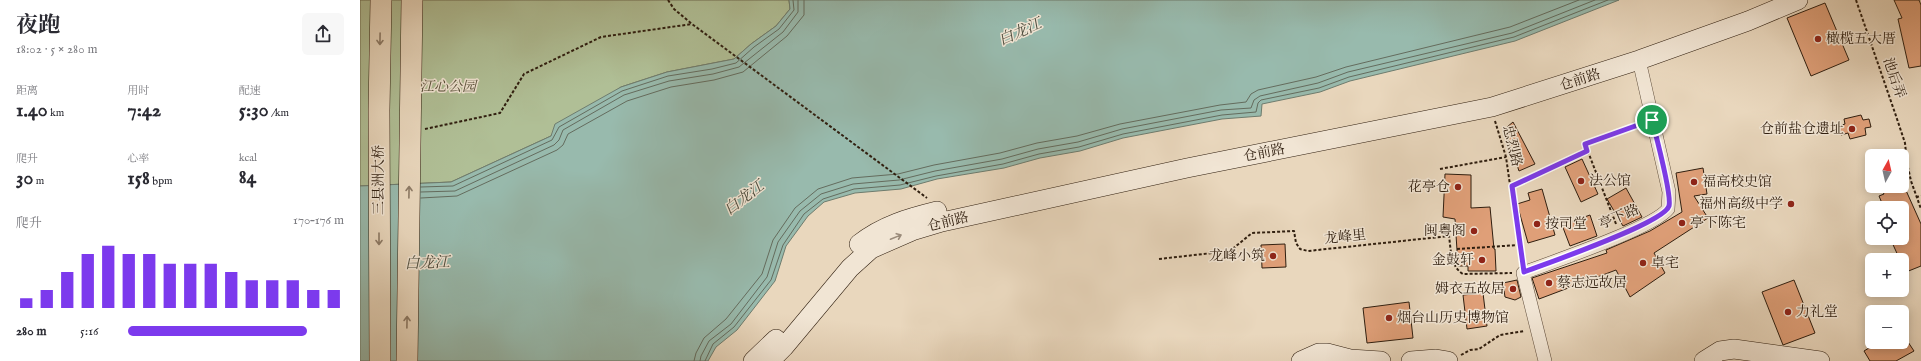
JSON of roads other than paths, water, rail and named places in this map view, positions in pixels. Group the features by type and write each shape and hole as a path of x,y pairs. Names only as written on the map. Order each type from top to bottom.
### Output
{"main road":[{"name":"三县洲大桥","path":"380,361 379,110 381,0"},
{"path":"407,361 412,0"}],"street":[{"name":"仓前路","path":"753,361 793,320 841,261 861,243 894,223 942,210 1185,159 1470,105 1505,96 1637,50 1766,0"},
{"name":"仓前路","path":"770,361 784,347 850,268 871,249 912,231 942,222 1187,168 1464,114 1523,98 1639,60 1748,21 1798,0"},
{"name":"亭下路","path":"1545,361 1524,272 1634,229 1666,212 1670,204 1669,192 1639,60"},
{"path":"1704,361 1720,351 1734,349 1820,361"},
{"path":"1301,361 1319,353 1327,353 1350,359 1381,361"},
{"path":"1411,361 1453,359"}],"water":[{"name":"白龙江","path":"789,0 1619,0 1515,41 1350,81 1320,92 1262,104 1261,116 1222,119 1123,138 1080,151 1040,158 1004,168 937,179 901,189 855,193 824,202 808,216 786,246 775,281 737,330 716,347 708,361 360,361 360,186 451,182 551,136 555,124 621,87 667,72 734,59 751,44 776,26 790,9"}],"place":[{"name":"橄榄五大厝","path":"1818,39"},
{"name":"仓前盐仓遗址","path":"1852,129"},
{"name":"法公馆","path":"1581,181"},
{"name":"福高校史馆","path":"1694,182"},
{"name":"花亭仓","path":"1458,187"},
{"name":"福州高级中学","path":"1791,204"},
{"name":"亭下陈宅","path":"1682,223"},
{"name":"按司堂","path":"1537,224"},
{"name":"闽粤阁","path":"1474,231"},
{"name":"龙峰小筑","path":"1273,256"},
{"name":"金鼓轩","path":"1482,260"},
{"name":"卓宅","path":"1643,263"},
{"name":"蔡志远故居","path":"1549,283"},
{"name":"姆衣五故居","path":"1513,289"},
{"name":"力礼堂","path":"1788,312"},
{"name":"烟台山历史博物馆","path":"1389,318"}],"park label":[{"name":"江心公园","path":"448,87"}]}
